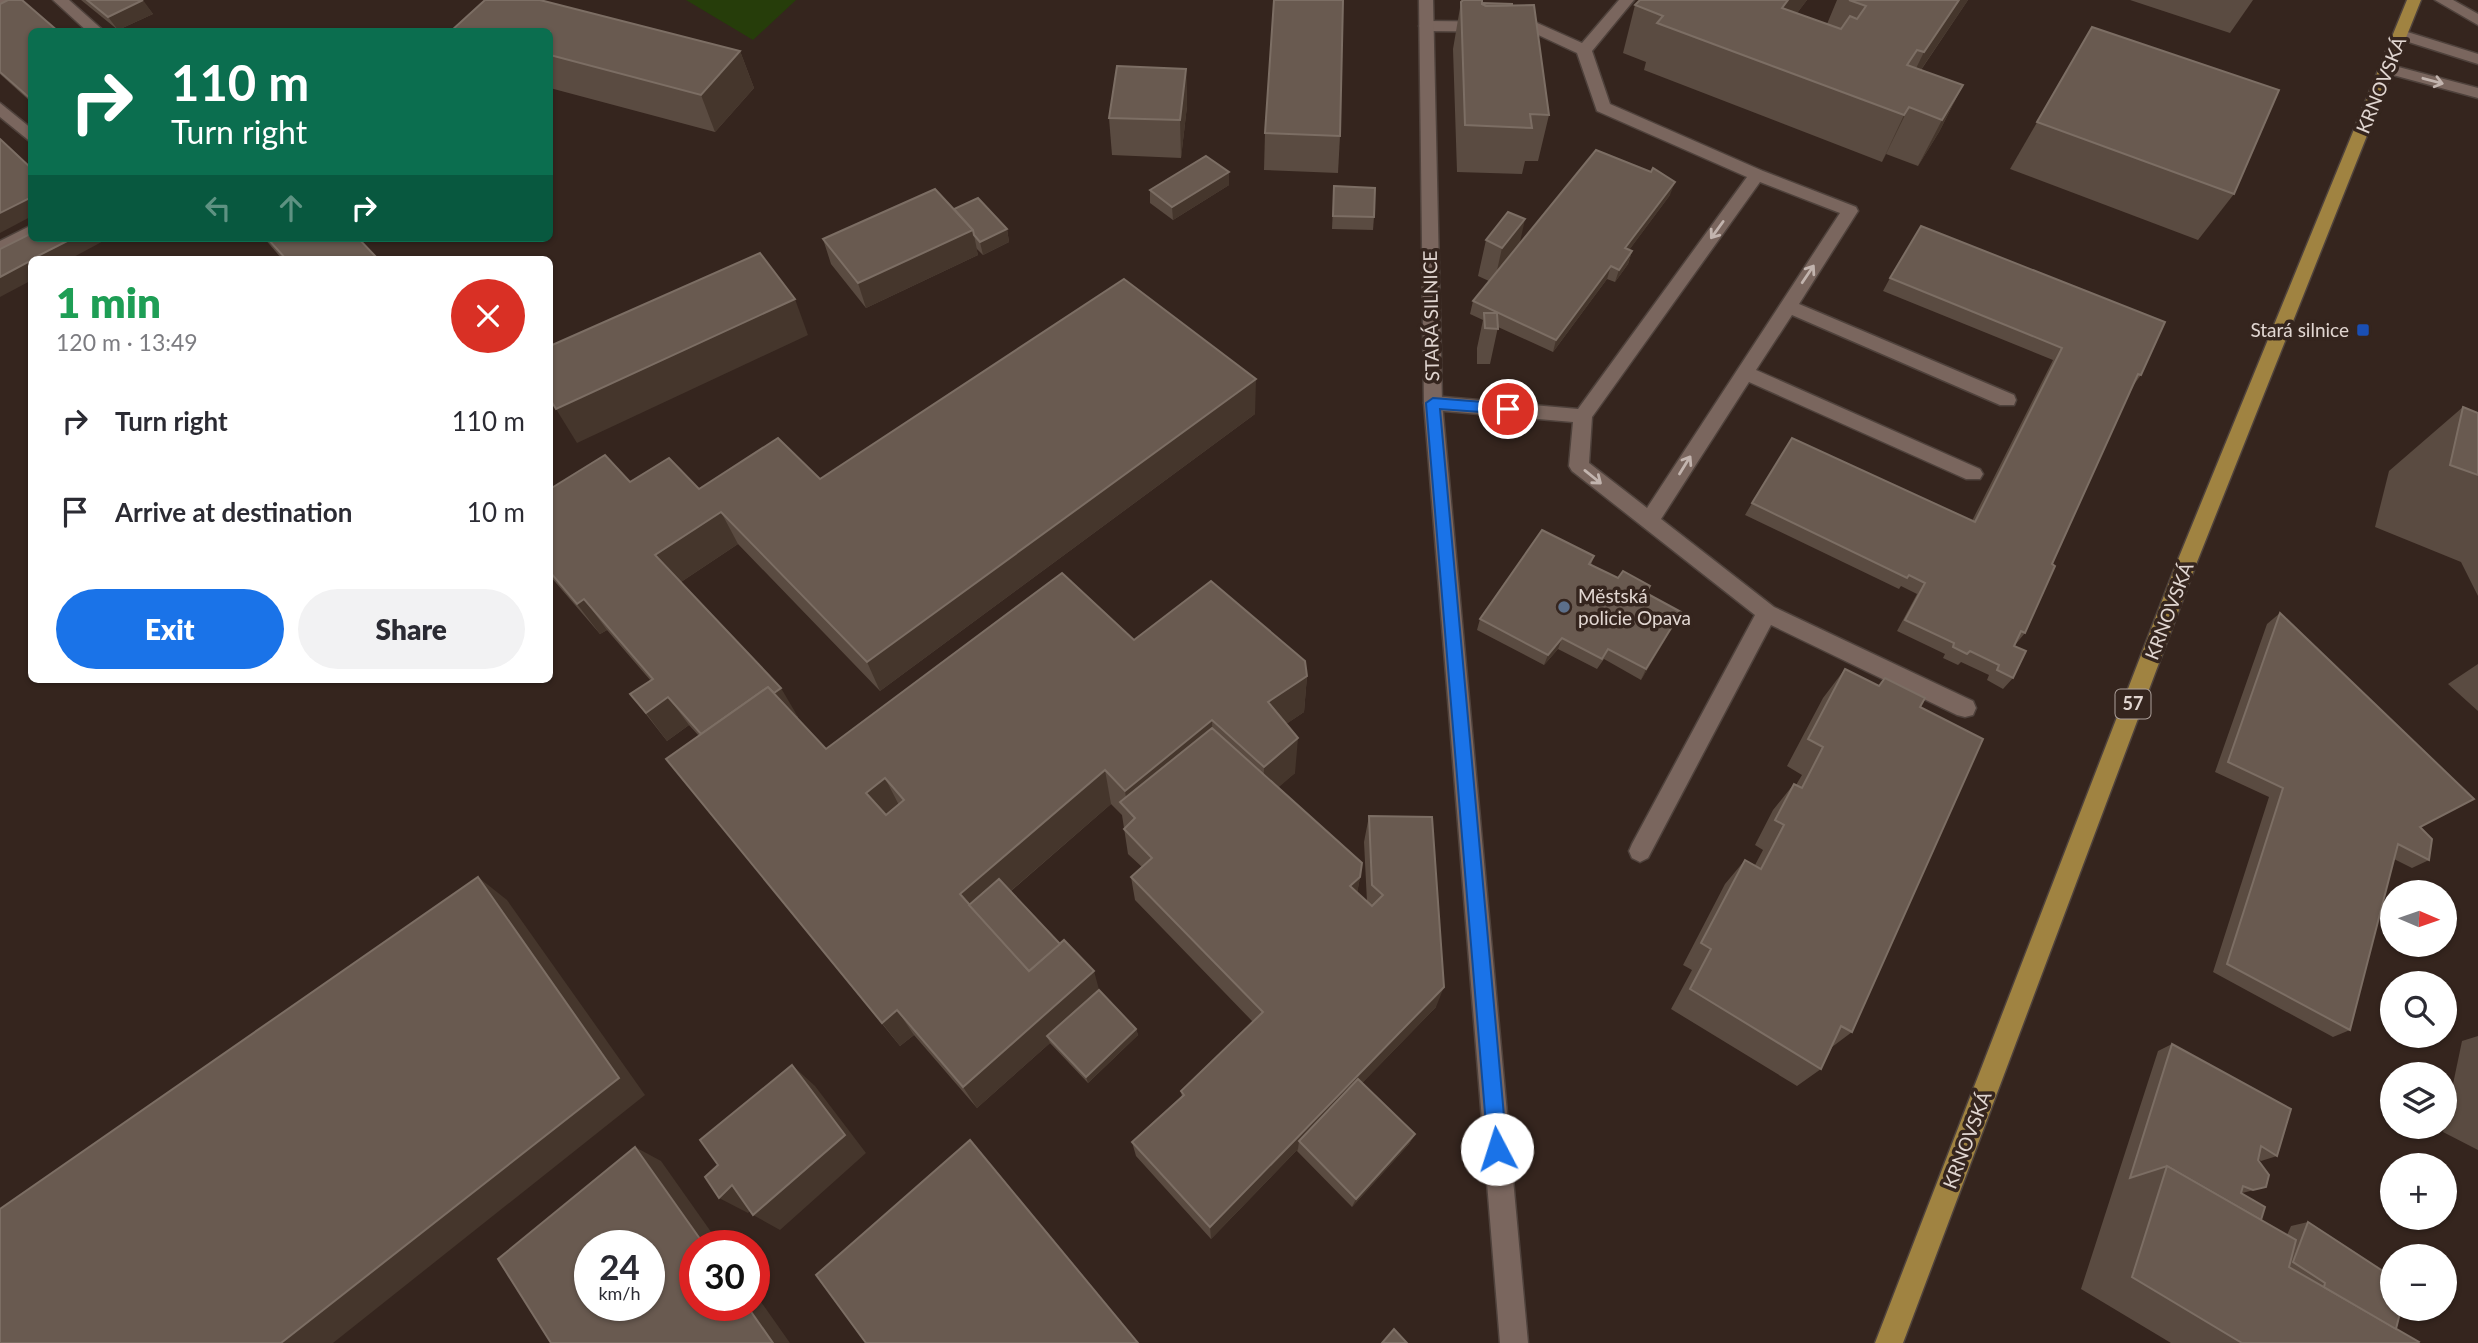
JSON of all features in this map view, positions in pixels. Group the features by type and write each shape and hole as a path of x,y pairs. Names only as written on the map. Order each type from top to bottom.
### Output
{"main road":[{"name":"KRNOVSKÁ","path":"1889,1343 2187,562 2414,0"}],"street":[{"path":"60,0 93,28"},
{"name":"STARÁ SILNICE","path":"1426,0 1433,403 1514,1343"},
{"path":"1584,50 1627,0"},
{"path":"2442,0 2478,20"},
{"path":"1426,26 1535,27 1584,50 1603,107 1757,175 1850,211 1648,523"},
{"path":"2401,35 2478,59"},
{"path":"2387,69 2478,93"},
{"path":"0,108 28,134"},
{"path":"1757,175 1583,416 1579,466 1648,523 1767,613 1965,708"},
{"path":"0,248 28,233"},
{"path":"1787,306 2007,400"},
{"path":"1744,372 1973,474"},
{"path":"1433,403 1583,416"},
{"path":"1640,851 1767,613"}],"green space":[{"path":"686,0 796,0 753,40"}],"building":[{"path":"8,0 22,0 54,28 28,28 28,96 0,72 0,4"},
{"path":"87,0 143,0 108,17"},
{"path":"485,0 540,0 740,51 701,95 553,56 553,28 454,28"},
{"path":"1274,0 1343,0 1340,136 1265,133"},
{"path":"1463,0 1482,0 1482,4 1486,6 1534,5 1549,115 1530,114 1532,128 1465,125"},
{"path":"1640,0 1788,0 1782,8 1841,29 1850,16 1857,19 1866,6 1849,0 1959,0 1924,52 1917,50 1907,65 1963,85 1942,120 1909,107 1904,115 1657,23 1663,16 1635,5"},
{"path":"1482,3 1512,4 1512,5 1486,6"},
{"path":"2092,27 2279,90 2234,194 2037,122"},
{"path":"1117,66 1186,69 1180,120 1109,118"},
{"path":"0,139 28,165 28,199 0,213"},
{"path":"1596,150 1651,172 1653,168 1675,182 1625,248 1632,251 1619,270 1611,266 1556,340 1473,301"},
{"path":"1206,156 1229,172 1172,207 1150,190"},
{"path":"1334,186 1375,188 1374,217 1333,216"},
{"path":"935,189 973,230 858,283 823,239"},
{"path":"978,198 1007,229 980,242 954,209"},
{"path":"1508,212 1525,219 1502,248 1486,240"},
{"path":"1921,226 2165,322 2141,375 2138,374 2052,564 2055,566 2025,633 2021,631 2014,646 2026,651 2013,678 1997,670 1999,665 1970,651 1967,654 1953,647 1954,643 1905,620 1925,583 1909,575 1907,578 1752,503 1792,438 1975,522 2062,348 1890,278"},
{"path":"28,235 28,242 65,242 38,256 28,256 28,262 0,277 0,249"},
{"path":"271,242 362,242 375,256 283,256"},
{"path":"760,253 795,299 556,409 553,404 553,345"},
{"path":"1124,279 1256,379 867,662 721,512 655,555 781,688 774,693 768,687 701,734 668,697 646,713 630,694 653,679 584,599 577,604 553,576 553,487 605,455 630,482 669,458 699,489 778,438 820,479"},
{"path":"1484,313 1497,313 1498,329 1485,328"},
{"path":"2463,407 2478,413 2478,475 2450,465"},
{"path":"1542,530 1594,556 1589,564 1618,578 1623,571 1650,586 1646,593 1681,612 1646,669 1608,649 1602,659 1562,638 1548,655 1480,619"},
{"path":"1062,573 1134,640 1211,581 1305,661 1307,676 1268,702 1298,738 1264,767 1212,720 1125,791 1105,770 960,894 1029,971 1064,940 1094,971 963,1087 897,1010 882,1023 666,759 768,687 826,749","holes":["885,778 904,800 886,815 866,793"]},
{"path":"2280,613 2474,799 2420,827 2432,839 2429,860 2398,844 2389,880 2380,880 2380,914 2350,1030 2227,964 2283,788 2228,762"},
{"path":"1845,669 1879,686 1885,678 1925,698 1920,707 1983,739 1852,1032 1841,1026 1821,1069 1690,989 1711,949 1701,943 1745,860 1761,869 1784,825 1775,820 1794,784 1802,788 1823,747 1808,739"},
{"path":"1212,728 1362,863 1360,877 1350,886 1372,906 1383,895 1372,885 1369,816 1432,817 1444,987 1210,1227 1132,1142 1184,1095 1181,1091 1263,1012 1131,877 1152,858 1124,829 1135,818 1120,802"},
{"path":"478,877 619,1078 281,1343 0,1343 0,1209"},
{"path":"999,879 1060,944 1029,971 969,905"},
{"path":"1099,990 1136,1029 1086,1077 1047,1036"},
{"path":"2172,1044 2291,1109 2277,1156 2261,1146 2258,1160 2269,1175 2266,1187 2253,1190 2243,1186 2241,1193 2265,1207 2261,1220 2167,1166 2130,1178"},
{"path":"792,1065 845,1135 753,1215 732,1185 719,1198 705,1177 718,1165 700,1140"},
{"path":"1358,1079 1415,1134 1356,1199 1299,1141"},
{"path":"970,1140 1138,1343 866,1343 816,1275"},
{"path":"635,1147 694,1230 679,1230 679,1321 758,1321 773,1343 551,1343 498,1259"},
{"path":"2167,1166 2296,1240 2289,1267 2419,1342 2242,1343 2132,1277"},
{"path":"2308,1222 2380,1269 2380,1320 2324,1287 2325,1283 2293,1262"},
{"path":"2382,1321 2398,1321 2396,1329"},
{"path":"1394,1329 1407,1343 1382,1343"}],"place":[{"name":"Stará silnice","path":"2363,330"},
{"name":"Městská policie Opava","path":"1564,607"}],"route":[{"path":"1497,1149 1433,403 1508,409"}]}
